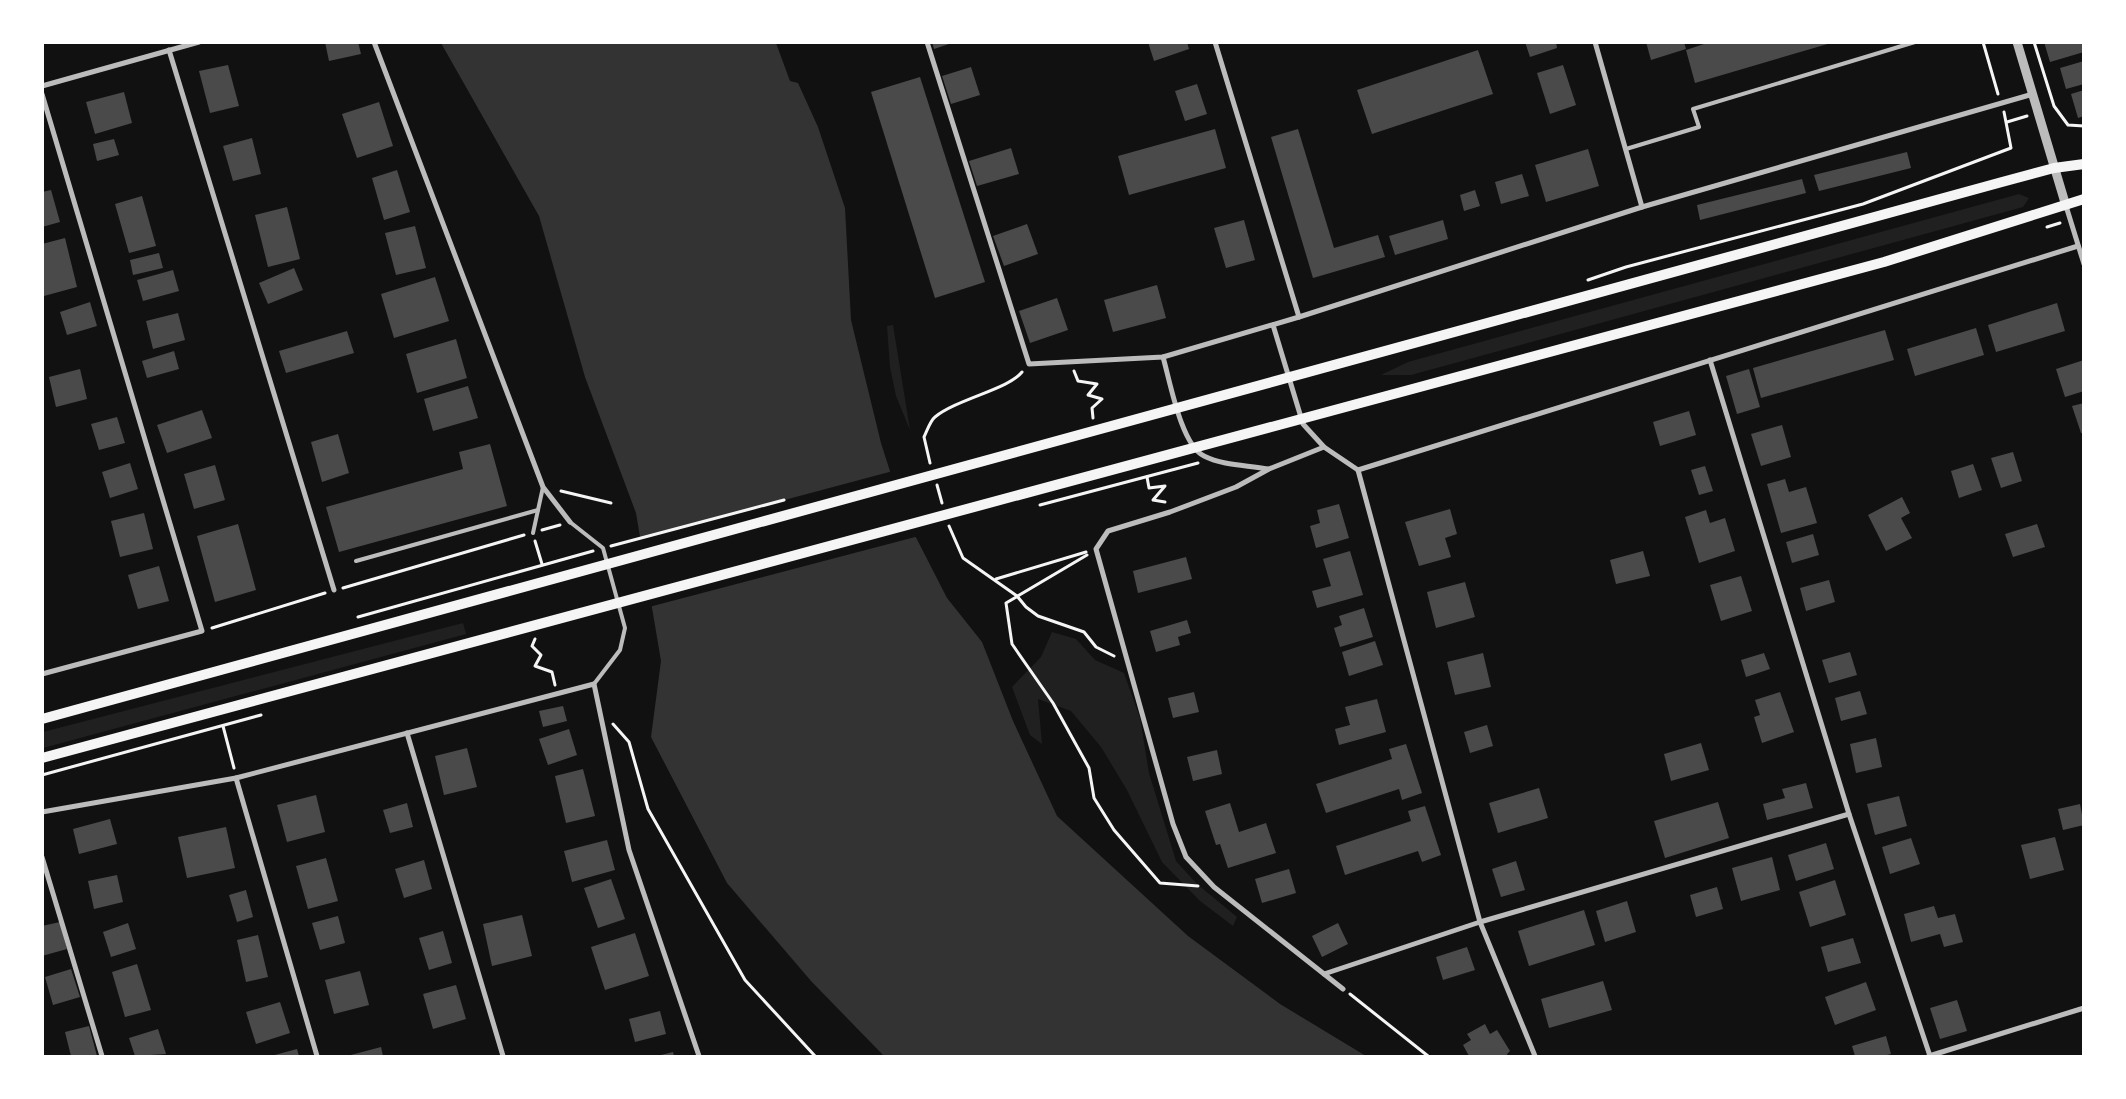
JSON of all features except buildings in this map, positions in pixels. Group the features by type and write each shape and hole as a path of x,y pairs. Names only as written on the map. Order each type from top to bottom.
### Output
{"main road":[{"path":"42,719 2054,168 2084,164"},
{"path":"42,758 1884,262 2084,199"}],"street":[{"path":"42,86 199,42"},
{"path":"374,42 543,487 570,522"},
{"path":"927,42 1028,364 1163,357 1299,317 1642,207 2033,94"},
{"path":"1215,42 1299,317"},
{"path":"1595,42 1642,207"},
{"path":"2017,42 2084,264"},
{"path":"169,50 334,590"},
{"path":"42,94 202,631 42,674"},
{"path":"1358,470 2078,246"},
{"path":"1273,325 1303,424 1324,447 1358,470 1480,922 1534,1056"},
{"path":"1163,357 1186,436 1202,456 1228,464 1269,469"},
{"path":"1710,360 1849,814 1929,1056 2084,1008"},
{"path":"1324,447 1269,469 1236,487 1170,512 1108,531 1096,549 1173,824 1186,856 1214,887 1343,989"},
{"path":"42,812 236,778 594,684 629,850 699,1056"},
{"path":"407,733 503,1056"},
{"path":"236,778 317,1056"},
{"path":"1324,974 1480,922 1849,814"},
{"path":"42,857 102,1056"}],"lane":[{"path":"1626,149 1699,127 1693,109 1915,42"},
{"path":"532,533 543,487"},
{"path":"356,560 538,510"},
{"path":"570,522 603,548 625,628 620,650 594,684"}],"path":[{"path":"1581,282 1626,266 1863,204 2011,148 2001,104 1983,42"},
{"path":"2034,42 2054,106 2068,125 2084,126"},
{"path":"1078,381 1097,384 1088,395 1102,399 1092,408 1094,418"},
{"path":"1147,477 1149,488 1165,486 1153,500 1168,503 1170,512"},
{"path":"543,487 611,503"},
{"path":"202,631 334,590 570,522"},
{"path":"532,533 542,564"},
{"path":"1096,549 995,579 1038,616 1084,632 1096,647 1129,664"},
{"path":"1096,549 1006,603 1012,644 1053,703 1089,768 1094,798 1114,830 1160,883 1214,887"},
{"path":"536,636 532,646 541,655 535,666 552,672"},
{"path":"611,721 629,742 648,809 745,980 815,1056"},
{"path":"223,726 236,778"},
{"path":"1343,989 1428,1056"}],"shaded area":[{"path":"441,43 776,43 790,81 798,83 818,127 845,208 851,320 881,443 903,512 947,598 982,642 1013,721 1057,816 1188,936 1280,1004 1366,1056 884,1056 811,981 727,883 651,737 661,661 636,513 585,377 539,216"},
{"path":"2019,194 2029,198 2023,207 1411,375 1381,375 1408,362"},
{"path":"893,325 910,430 896,396 890,367 887,326"},
{"path":"463,623 466,634 43,748 43,732"},
{"path":"1052,632 1076,639 1095,660 1124,673 1140,718 1149,773 1176,861 1197,884 1237,917 1233,926 1200,901 1162,862 1127,790 1101,747 1071,711 1038,699 1042,744 1030,735 1012,687 1041,657"}],"pier":[{"path":"893,471 905,511 919,536 649,607 638,539"}]}
